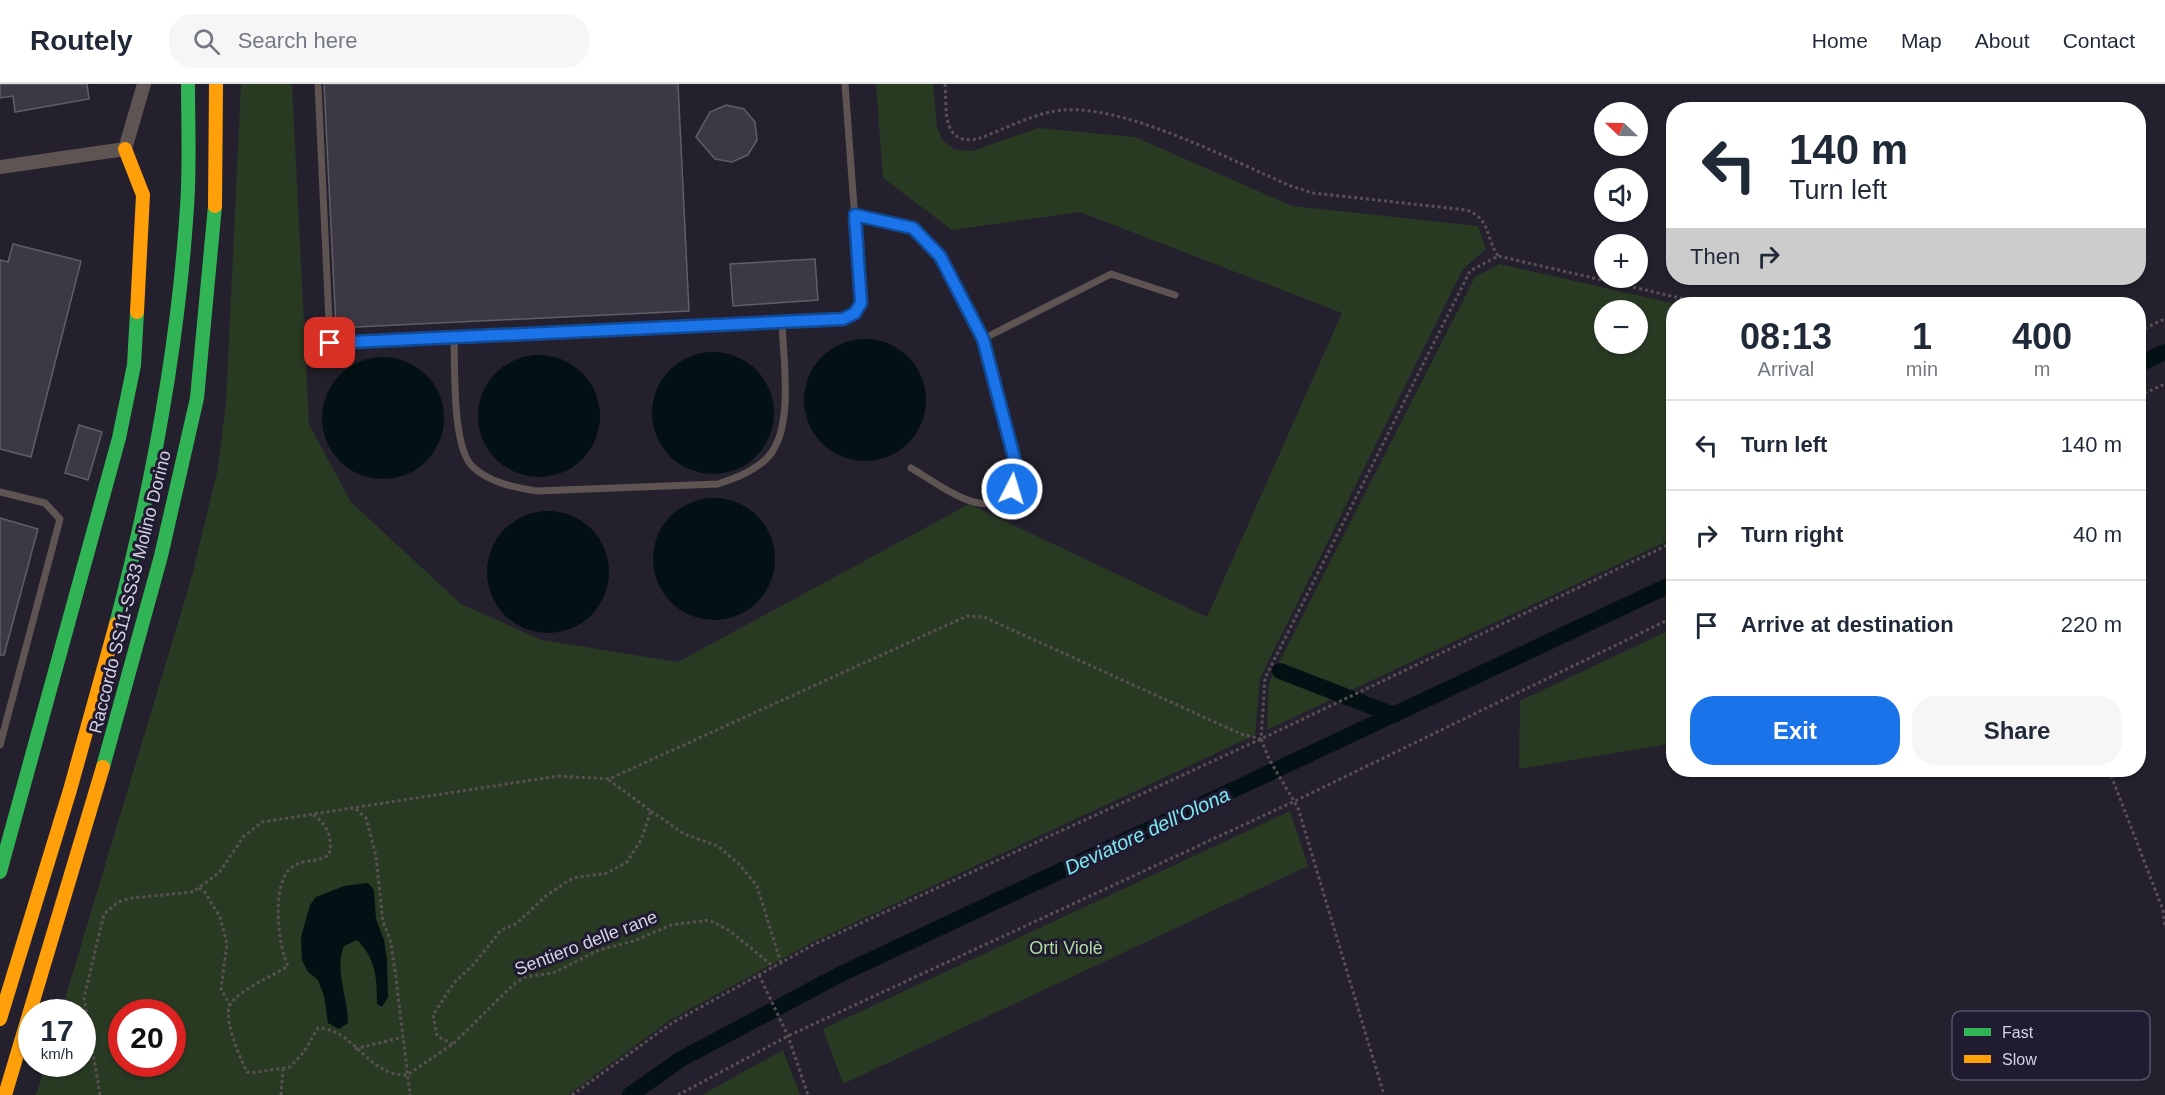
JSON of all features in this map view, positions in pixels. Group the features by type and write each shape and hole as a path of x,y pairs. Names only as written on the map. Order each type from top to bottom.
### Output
{"main road":[{"name":"Raccordo SS11-SS33 Molino Dorino","path":"0,1019 92,711 127,585 159,450 173,371 187,247 188,84"},
{"name":"Raccordo SS11-SS33 Molino Dorino","path":"5,1095 122,704 161,556 197,398 214,225 216,84"},
{"path":"0,872 119,438 134,365 143,195 125,149"}],"street":[{"path":"0,167 125,149 144,84"}],"lane":[{"path":"318,84 330,343 843,319 855,313 861,303 845,84"},
{"path":"855,215 913,228 940,256 983,339 1017,469 1012,489 1003,501 991,505 964,498 911,468"},
{"path":"983,339 1111,274 1175,295"},
{"path":"454,337 459,446 471,466 489,478 509,486 537,491 707,484 743,476 766,460 780,434 785,408 782,322"},
{"path":"0,492 45,503 60,519 0,745"}],"path":[{"path":"945,84 948,127 954,136 964,141 978,139 1061,110 1079,109 1125,117 1291,186 1313,192 1467,210 1478,214 1485,222 1490,244 1498,256"},
{"path":"1384,1095 1295,801 1269,759 1261,739 1264,678 1470,271 1498,256 1676,297"},
{"path":"2146,328 2165,319"},
{"path":"2146,393 2165,384"},
{"path":"572,1095 672,1023 813,945 1261,739 1666,546"},
{"path":"100,1095 84,998 104,914 118,902 132,898 193,892 219,873 244,836 262,822 558,776 609,779 967,616 984,617 1241,734 1261,739"},
{"path":"678,1095 788,1036 1295,801 1666,621"},
{"path":"2112,777 2163,910 2165,927"},
{"path":"609,779 684,834 718,846 739,864 757,886 781,963"},
{"path":"355,808 366,818 372,838 383,921 390,939 410,1095"},
{"path":"453,1044 436,1036 433,1016 454,983 483,954 491,939 501,930 516,924 547,895 573,878 607,873 627,862 641,840 651,811"},
{"path":"311,815 325,828 332,844 329,855 316,862 300,861 288,870 279,890 282,955 288,966 240,996 230,1005 228,1014 233,1038 247,1072 251,1073 290,1067 304,1052 318,1028 333,1030 350,1041 355,1049 383,1071 407,1075"},
{"path":"199,888 204,891 220,917 227,944 221,989 230,1005"},
{"name":"Sentiero delle rane","path":"407,1075 453,1044 525,977 553,973 599,950 634,941 671,925 709,920 730,931 774,967"},
{"path":"759,975 788,1036 808,1095"},
{"path":"355,1049 403,1037"},
{"path":"281,1095 283,1069"}],"green space":[{"path":"241,84 292,84 309,424 351,502 461,604 542,640 678,662 969,504 1207,617 1342,313 1080,212 952,230 883,178 876,84 933,84 937,127 942,140 955,150 973,151 1038,128 1135,137 1292,206 1478,226 1486,249 1463,269 1260,678 1255,735 813,942 670,1020 568,1095 36,1095 42,1077 96,1077 96,999 65,999 192,576 218,468 226,402"},
{"path":"1500,264 1594,285 1594,288 1606,288 1666,302 1666,542 1267,730 1269,682 1475,277"},
{"path":"1666,632 1666,744 1519,769 1520,701"},
{"name":"Orti Violè","path":"1290,811 1308,866 843,1084 823,1029"},
{"path":"783,1050 800,1095 702,1095"}],"shaded area":[{"path":"865,339 888,343 908,357 922,377 926,400 922,423 908,443 888,457 865,461 842,457 822,443 808,423 804,400 808,377 822,357 842,343"},
{"path":"713,352 736,356 756,370 770,390 774,413 770,436 756,456 736,470 713,474 690,470 670,456 656,436 652,413 656,390 670,370 690,356"},
{"path":"539,355 562,359 582,373 596,393 600,416 596,439 582,459 562,473 539,477 516,473 496,459 482,439 478,416 482,393 496,373 516,359"},
{"path":"383,357 406,361 426,375 440,395 444,418 440,441 426,461 406,475 383,479 360,475 340,461 326,441 322,418 326,395 340,375 360,361"},
{"path":"714,498 737,502 757,516 771,536 775,559 771,582 757,602 737,616 714,620 691,616 671,602 657,582 653,559 657,536 671,516 691,502"},
{"path":"548,511 571,515 591,529 605,549 609,572 605,595 591,615 571,629 548,633 525,629 505,615 491,595 487,572 491,549 505,529 525,515"},
{"path":"368,883 374,890 376,919 384,940 388,997 382,1007 377,1004 377,986 372,962 357,940 344,946 340,965 348,1023 339,1029 328,1023 324,996 318,980 308,972 302,960 301,937 310,905 316,897 344,886"}],"building":[{"path":"0,84 87,84 89,99 15,112 13,96 0,98"},
{"path":"324,84 678,84 689,311 336,328"},
{"path":"726,105 744,109 755,122 757,140 748,155 732,162 715,159 696,137 710,112"},
{"path":"13,244 81,261 31,457 0,449 0,260 8,262"},
{"path":"815,259 818,300 733,306 730,264"},
{"path":"79,425 102,432 88,480 65,473"},
{"path":"0,518 38,529 4,655 0,655"}],"waterway":[{"name":"Deviatore dell'Olona","path":"2146,361 2165,352"},
{"name":"Deviatore dell'Olona","path":"630,1095 681,1059 841,974 1666,587"},
{"path":"1280,671 1394,715"}],"traffic: fast":[{"path":"116,624 152,469 177,313 188,192 188,84"},
{"path":"103,767 161,556 197,398 215,206"},
{"path":"0,872 119,438 134,365 137,312"}],"traffic: slow":[{"path":"215,206 216,84"},
{"path":"125,149 143,195 137,312"},
{"path":"0,1019 70,790 116,624"},
{"path":"5,1095 103,767"}],"route":[{"path":"330,343 843,319 855,313 861,303 855,215 913,228 940,256 983,339 1017,469 1012,489"}]}
